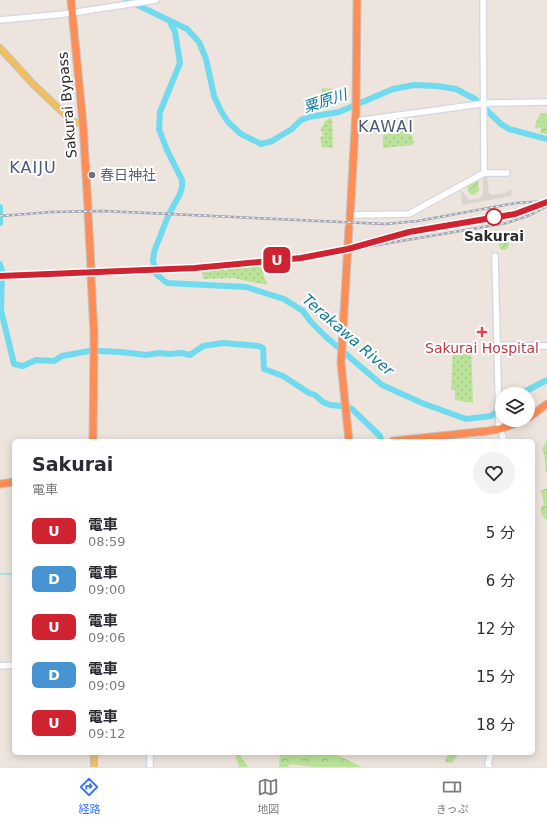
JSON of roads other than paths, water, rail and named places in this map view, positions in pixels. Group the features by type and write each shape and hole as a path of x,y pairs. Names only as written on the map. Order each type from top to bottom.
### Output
{"highway":[{"name":"Sakurai Bypass","path":"71,0 83,124 91,268"},
{"path":"350,217 356,121 357,0"},
{"path":"349,227 341,341 349,439"},
{"path":"91,276 94,332 93,439"},
{"path":"535,413 547,404"},
{"path":"411,439 500,429 505,427"},
{"path":"0,484 12,482"}],"main road":[{"path":"0,48 34,85 72,121 83,124"},
{"path":"94,755 94,767"}],"street":[{"path":"0,20 156,0"},
{"path":"483,0 485,101 484,173"},
{"path":"356,121 472,105 485,101 547,102"},
{"path":"350,217 409,214 484,173 507,173"},
{"path":"494,256 498,414 503,439"},
{"path":"497,345 547,346"},
{"path":"0,666 12,665"},
{"path":"150,755 150,767"},
{"path":"489,767 488,763 490,755"}],"waterway":[{"name":"粟原川","path":"127,0 187,29 199,42 206,59 214,96 228,122 241,134 261,144 272,141 292,129 301,120 309,117 339,112 393,89 414,85 456,89 475,99 501,124 509,129 547,139"},
{"name":"Terakawa River","path":"169,20 175,32 180,63 160,112 159,129 167,150 182,180 182,187 180,194 168,216 154,252 153,260 156,274 167,283 246,287 284,299 303,311 311,322 325,336 382,385 422,403 466,419 491,416 495,413"},
{"path":"0,207 0,223"},
{"path":"0,264 2,271 1,310 14,364 23,366 36,360 54,361 62,356 89,351"},
{"path":"98,351 146,355 159,353 182,353 190,355 203,346 223,343 258,346 263,348 264,369 283,376 309,393 315,395 323,402 330,405 341,406"},
{"name":"Terakawa River","path":"534,387 547,380"},
{"path":"347,406 380,436 381,439"},
{"path":"0,574 12,574"}],"railway":[{"path":"0,216 52,212 104,211 385,224 418,221 516,203 547,201"},
{"path":"0,276 195,268 301,258 507,223 530,215 547,206"},
{"path":"373,242 409,232 515,214 536,207"}],"train":[{"name":"U","path":"0,276 195,268 317,256 409,232 515,214 547,202"}],"place":[{"name":"春日神社","path":"92,175"},
{"name":"Sakurai","path":"494,217"},
{"name":"Sakurai Hospital","path":"482,332"}],"district":[{"name":"KAWAI","path":"386,126"},
{"name":"KAIJU","path":"33,167"}]}
